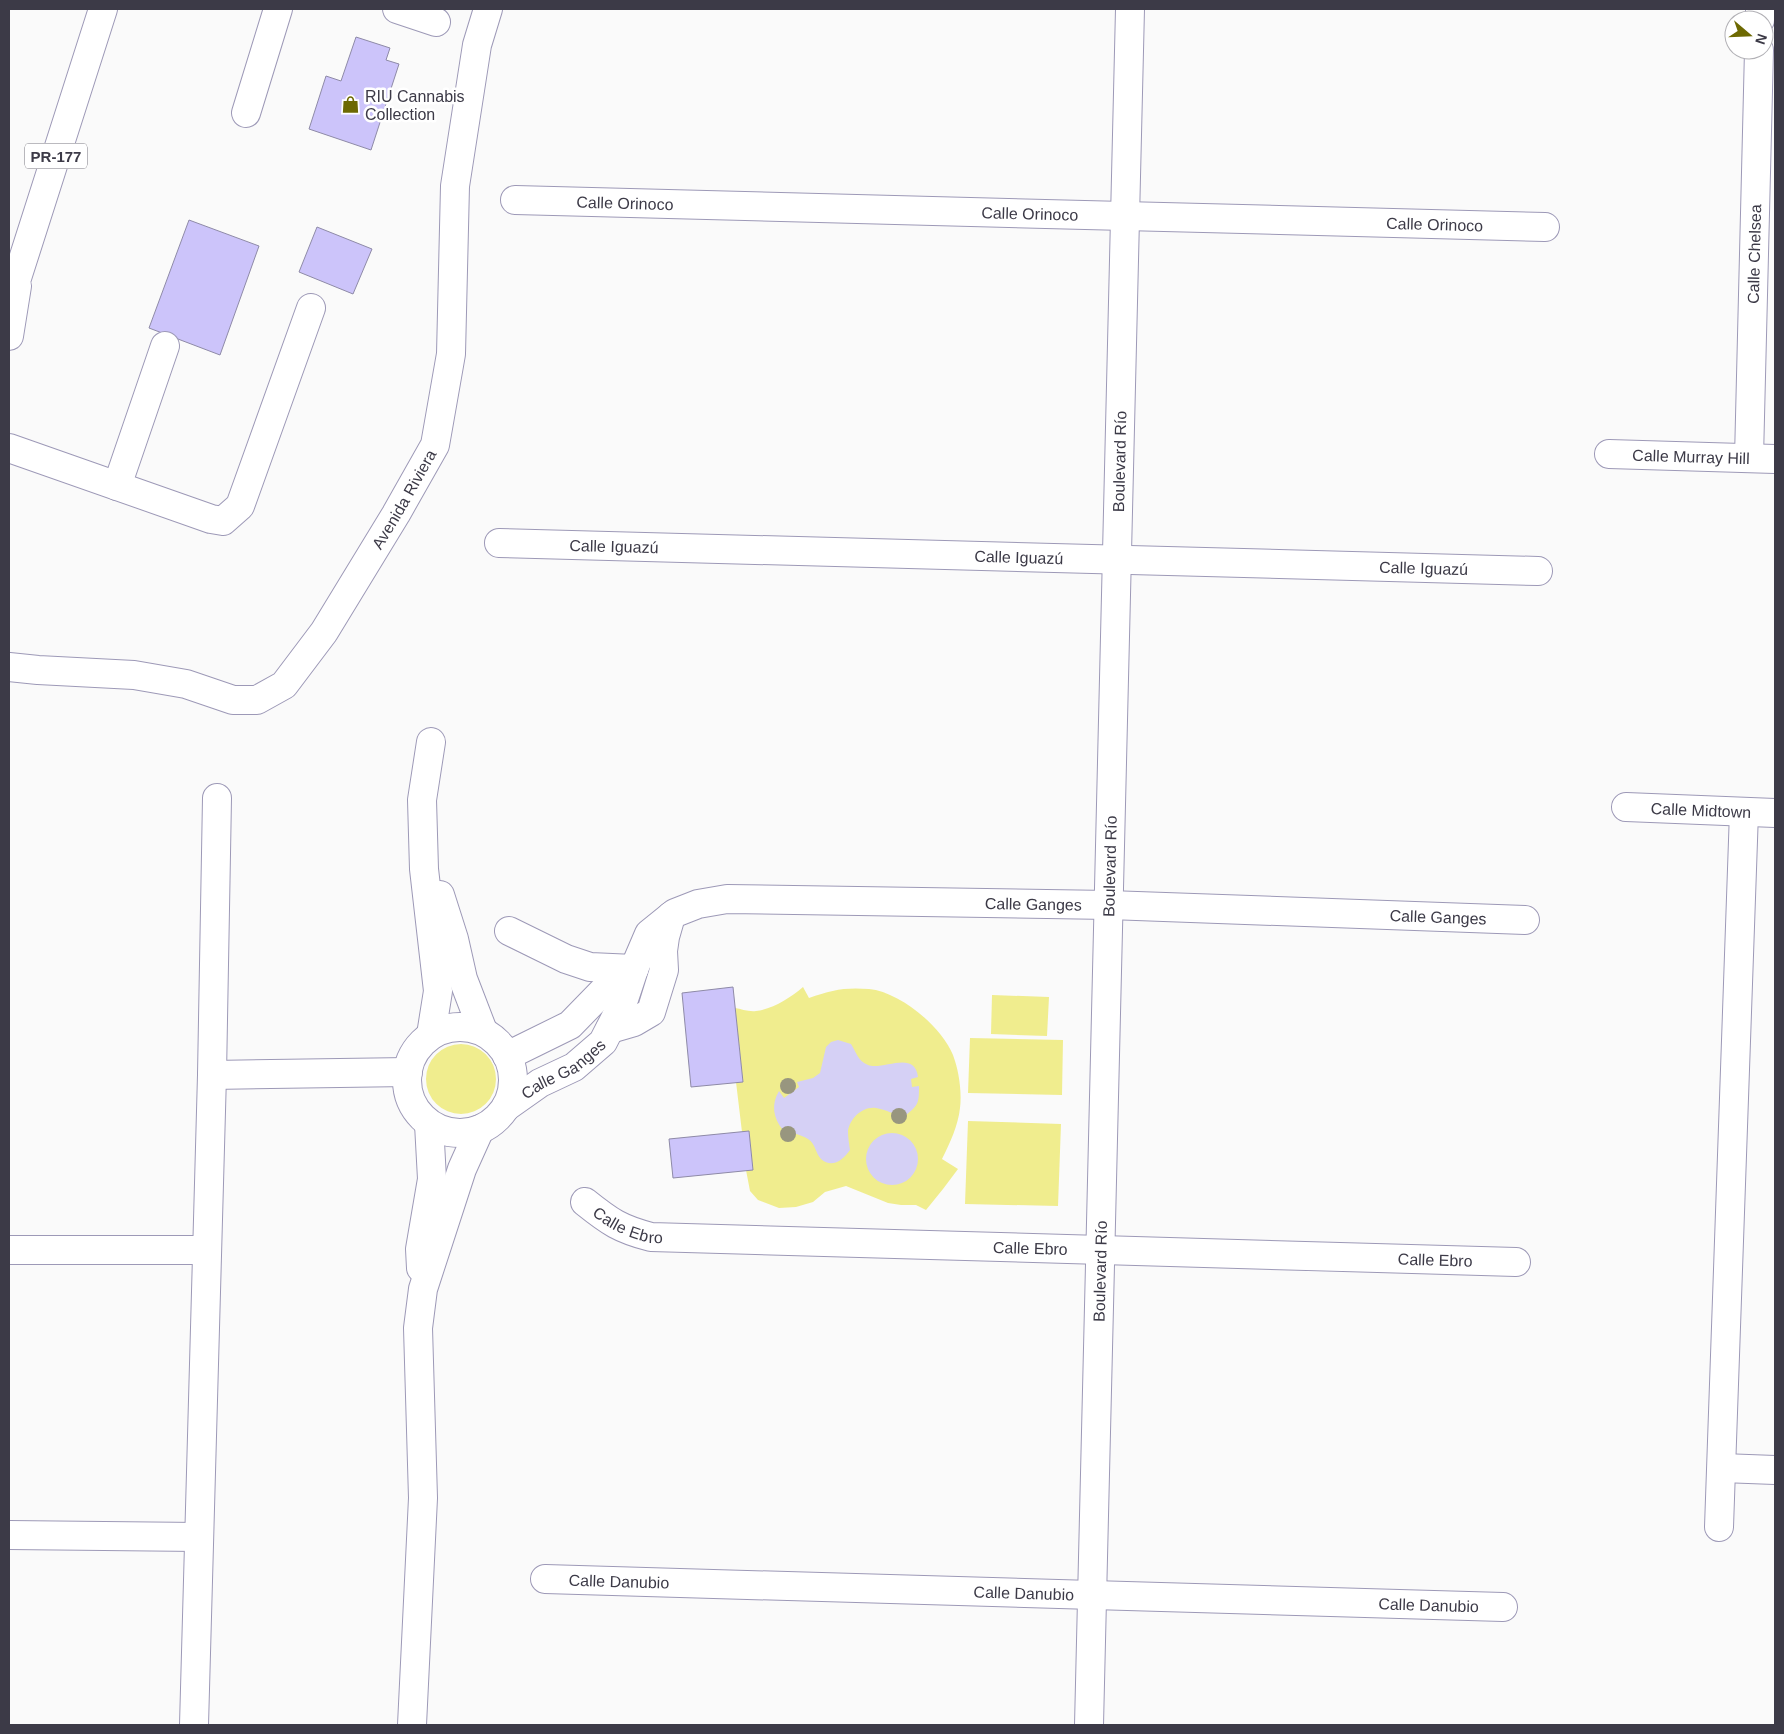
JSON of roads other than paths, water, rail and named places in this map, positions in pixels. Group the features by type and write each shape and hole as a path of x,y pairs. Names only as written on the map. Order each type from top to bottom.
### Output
{"main road":[{"name":"PR-177","path":"9,303 103,9"},
{"path":"246,113 278,9"},
{"path":"397,9 436,22"},
{"name":"Avenida Riviera","path":"9,667 134,675 186,684 233,700 257,700 284,685 324,632 396,514 435,445 451,354 454,186 477,45 488,9"},
{"name":"Boulevard Río","path":"1088,1725 1130,9"},
{"name":"Calle Chelsea","path":"1748,458 1759,60"},
{"name":"Calle Orinoco","path":"515,200 1545,227"},
{"path":"9,336 20,268"},
{"path":"9,448 222,521 240,506 311,308"},
{"path":"117,486 165,346"},
{"name":"Calle Murray Hill","path":"1609,454 1775,458"},
{"name":"Calle Iguazú","path":"499,543 1538,571"},
{"path":"431,742 422,800 424,868 438,991 432,1034"},
{"path":"194,1725 212,1075 217,798"},
{"name":"Calle Midtown","path":"1626,806 1775,813"},
{"path":"1719,1528 1744,812"},
{"path":"424,868 441,897 454,939 463,979 483,1031"},
{"name":"Calle Ganges","path":"506,1107 540,1083 574,1067 603,1042 622,1005 634,969 649,934 671,916 698,904 727,899 1109,905 1525,920"},
{"path":"610,1029 634,1022 652,1012 664,970 663,951 671,916"},
{"path":"509,931 566,959 590,967 634,969"},
{"name":"Calle Ganges","path":"507,1056 570,1025 608,987 634,969"},
{"path":"466,1027 483,1031 497,1041 507,1056 513,1072 512,1090 506,1107 495,1120 480,1129 463,1133 445,1132 429,1124 416,1112 409,1096 406,1079 410,1061 419,1046 432,1034 448,1028 466,1027"},
{"path":"212,1075 408,1072"},
{"path":"423,1289 420,1250 432,1179 429,1124"},
{"path":"412,1725 423,1498 418,1328 423,1289 462,1169 480,1129"},
{"name":"Calle Ebro","path":"585,1202 612,1223 630,1232 652,1237 1516,1262"},
{"path":"9,1250 207,1250"},
{"path":"1722,1468 1775,1470"},
{"path":"9,1536 199,1538"},
{"name":"Calle Danubio","path":"545,1579 1503,1607"}],"place":[{"name":"RIU Cannabis Collection","path":"351,105"}]}
